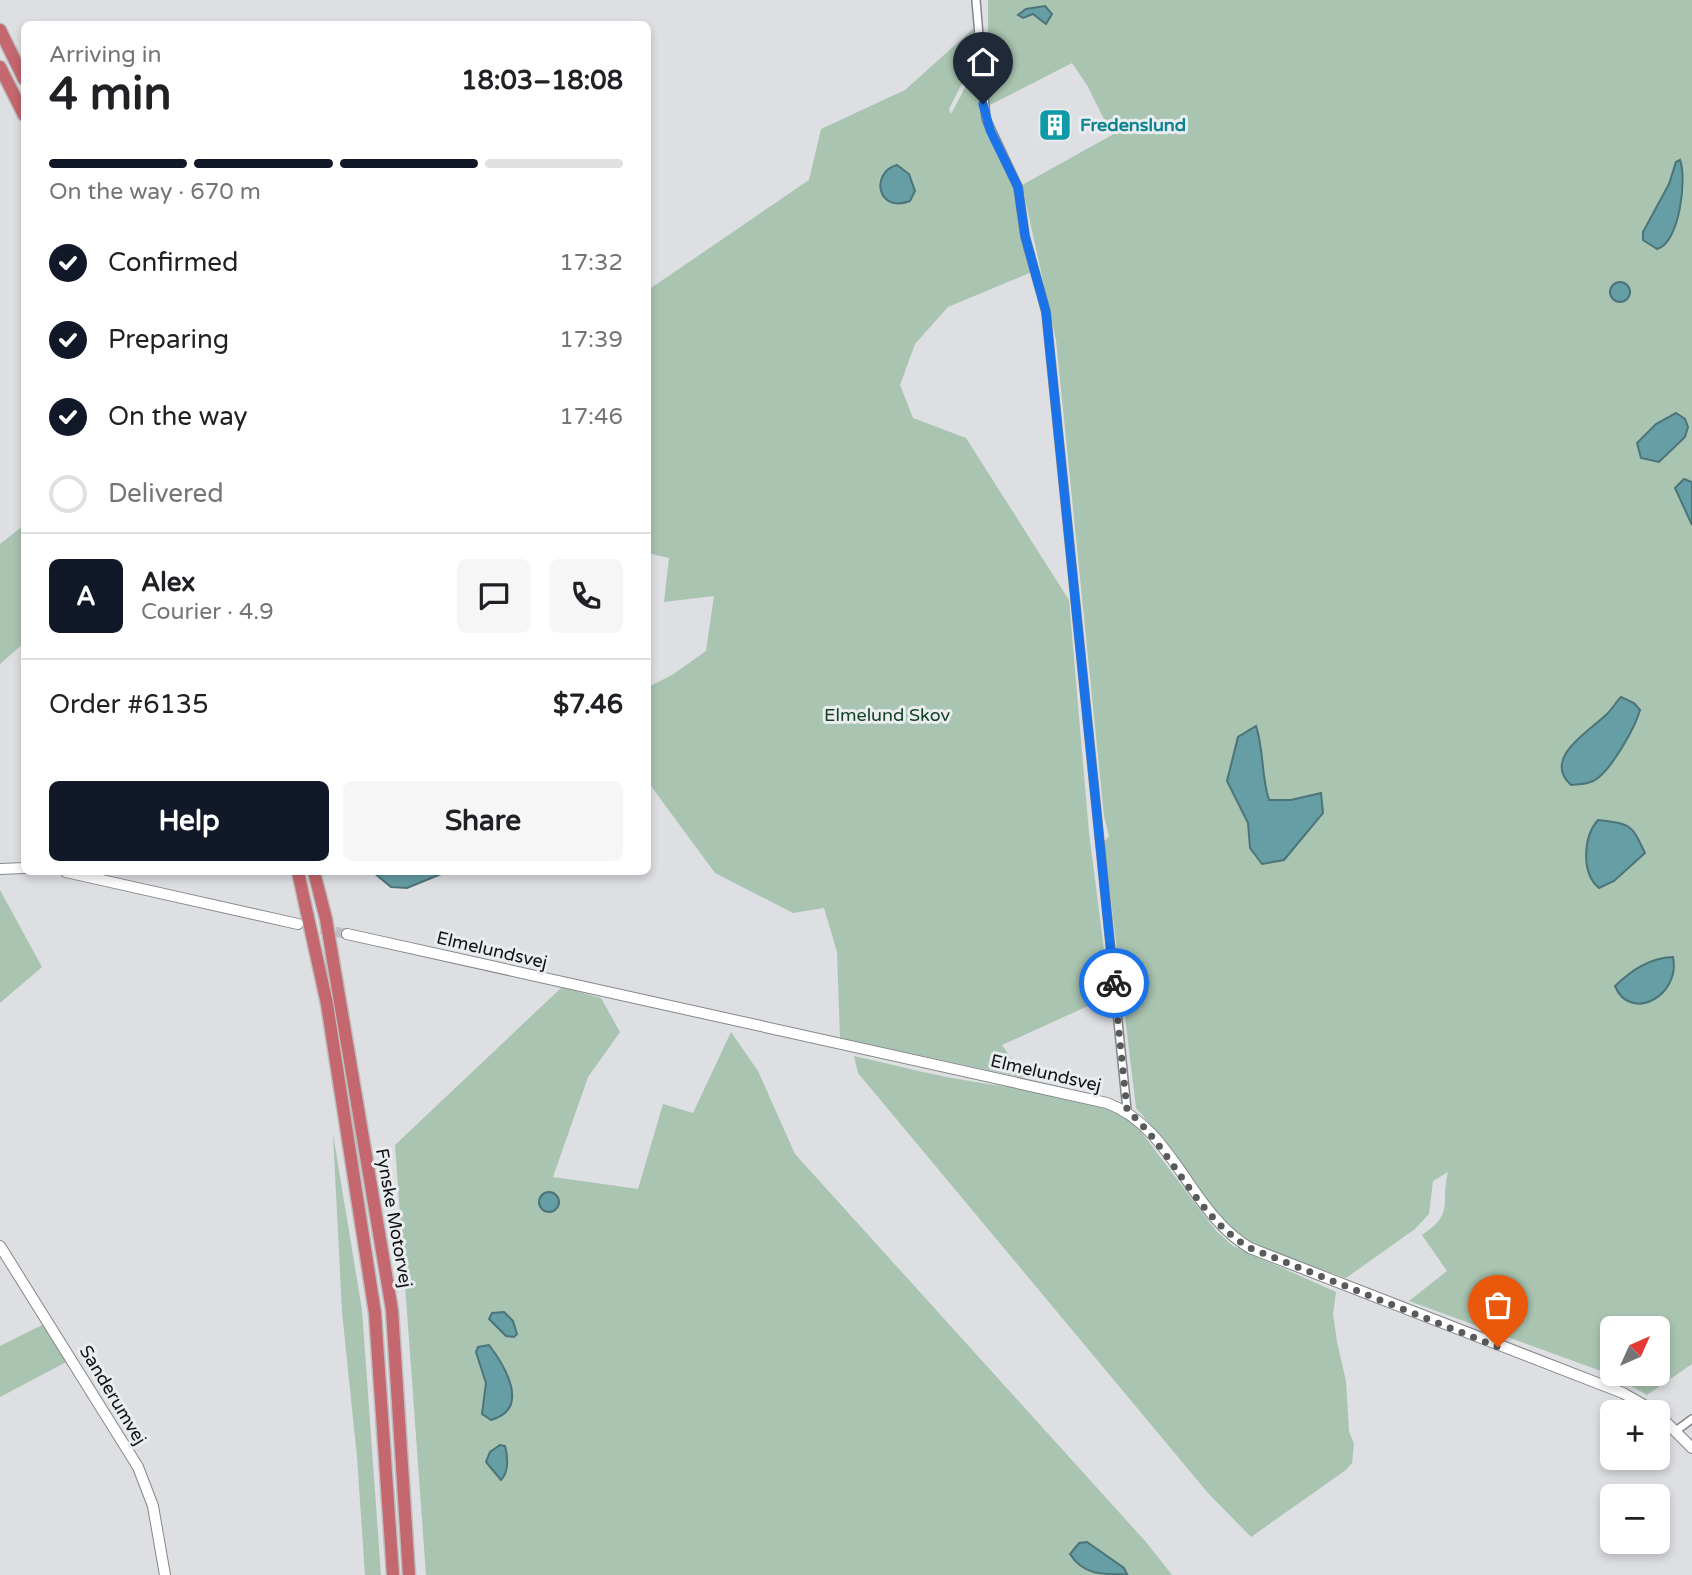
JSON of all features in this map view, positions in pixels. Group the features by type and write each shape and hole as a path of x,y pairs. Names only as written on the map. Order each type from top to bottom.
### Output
{"highway":[{"path":"0,30 21,73"},
{"path":"0,67 21,109"},
{"name":"Fynske Motorvej","path":"299,875 327,1004 375,1313 393,1575"},
{"name":"Fynske Motorvej","path":"315,875 326,919 392,1310 409,1575"}],"street":[{"path":"976,0 986,119 1018,187 1025,236 1046,312 1127,1110"},
{"path":"0,869 21,868"},
{"path":"79,875 298,924"},
{"name":"Elmelundsvej","path":"347,934 1042,1087 1127,1110 1146,1127 1217,1223 1250,1248 1623,1393 1635,1400"},
{"name":"Sanderumvej","path":"0,1246 138,1468 155,1514 165,1575"},
{"path":"1677,1430 1692,1419"},
{"name":"Elmelundsvej","path":"1670,1424 1692,1448"}],"green space":[{"path":"988,0 1692,0 1692,1364 1670,1379 1670,1316 1600,1316 1600,1371 1409,1301 1447,1271 1422,1235 1439,1221 1443,1214 1448,1172 1433,1181 1429,1214 1415,1229 1346,1278 1270,1251 1233,1229 1205,1198 1136,1108 1104,842 1109,836 1104,816 1056,340 1022,185 1112,135 1087,85 1072,63 988,106"},
{"name":"Elmelund Skov","path":"973,29 977,54 949,109 951,114 978,63 984,125 1014,190 1032,272 948,307 915,344 900,385 913,418 966,438 1069,600 1089,833 1110,996 1002,1045 1025,1078 840,1038 837,952 824,908 793,913 715,873 651,786 651,686 672,675 706,651 714,596 664,602 669,558 651,554 651,288 809,180 821,129 905,90"},
{"path":"21,527 21,646 0,664 0,544"},
{"path":"0,890 42,967 0,1003"},
{"path":"562,987 601,998 620,1032 588,1077 553,1177 638,1189 663,1104 693,1113 731,1032 758,1071 795,1154 1146,1542 1172,1575 426,1575 395,1145"},
{"path":"854,1056 945,1077 1059,1095 1099,1106 1136,1125 1216,1231 1233,1246 1336,1292 1333,1314 1346,1381 1349,1431 1354,1444 1352,1463 1346,1470 1251,1537 1208,1493 858,1073"},
{"path":"333,1134 362,1310 381,1575 365,1575 357,1457 342,1312"},
{"path":"44,1324 68,1361 0,1397 0,1346"},
{"path":"1631,1386 1660,1386 1647,1395"}],"water":[{"path":"1045,6 1052,14 1046,24 1033,14 1023,18 1018,15 1026,9"},
{"path":"1680,160 1683,180 1680,209 1671,235 1665,244 1657,249 1643,240 1643,232 1669,184 1676,162"},
{"path":"897,165 909,174 915,191 910,201 890,202 881,191 883,175"},
{"path":"1620,282 1627,285 1630,292 1627,299 1620,302 1613,299 1610,292 1613,285"},
{"path":"1676,413 1685,419 1688,427 1685,437 1659,462 1641,458 1637,443 1656,424"},
{"path":"1684,479 1692,482 1692,525 1675,488"},
{"path":"1621,697 1634,703 1640,710 1617,756 1598,778 1589,783 1571,785 1563,775 1565,755"},
{"path":"1256,726 1269,800 1291,800 1321,793 1323,813 1284,860 1262,864 1250,848 1248,823 1227,781 1238,737"},
{"path":"1598,820 1629,827 1645,853 1614,881 1599,888 1589,873 1586,855 1589,836"},
{"path":"377,875 439,875 407,888 391,887"},
{"path":"1673,957 1673,971 1669,983 1653,1000 1632,1003 1622,997 1615,986 1641,966"},
{"path":"549,1192 556,1195 559,1202 556,1209 549,1212 542,1209 539,1202 542,1195"},
{"path":"504,1312 513,1321 517,1334 514,1337 506,1336 489,1319 492,1313"},
{"path":"489,1345 507,1375 512,1397 510,1407 491,1420 482,1414 486,1383 476,1352 478,1347"},
{"path":"500,1445 505,1446 507,1459 507,1468 501,1480 486,1462 490,1452"},
{"path":"1087,1542 1124,1568 1127,1574 1102,1574 1081,1566 1070,1554 1079,1543"}],"tunnel":[{"path":"306,926 347,934"}],"way so far":[{"path":"1114,983 1127,1110 1146,1127 1217,1223 1232,1237 1250,1248 1498,1347"}],"place":[{"name":"Fredenslund","path":"1055,125"}],"route":[{"path":"983,104 990,130 1018,187 1025,236 1046,312 1114,983"}]}
